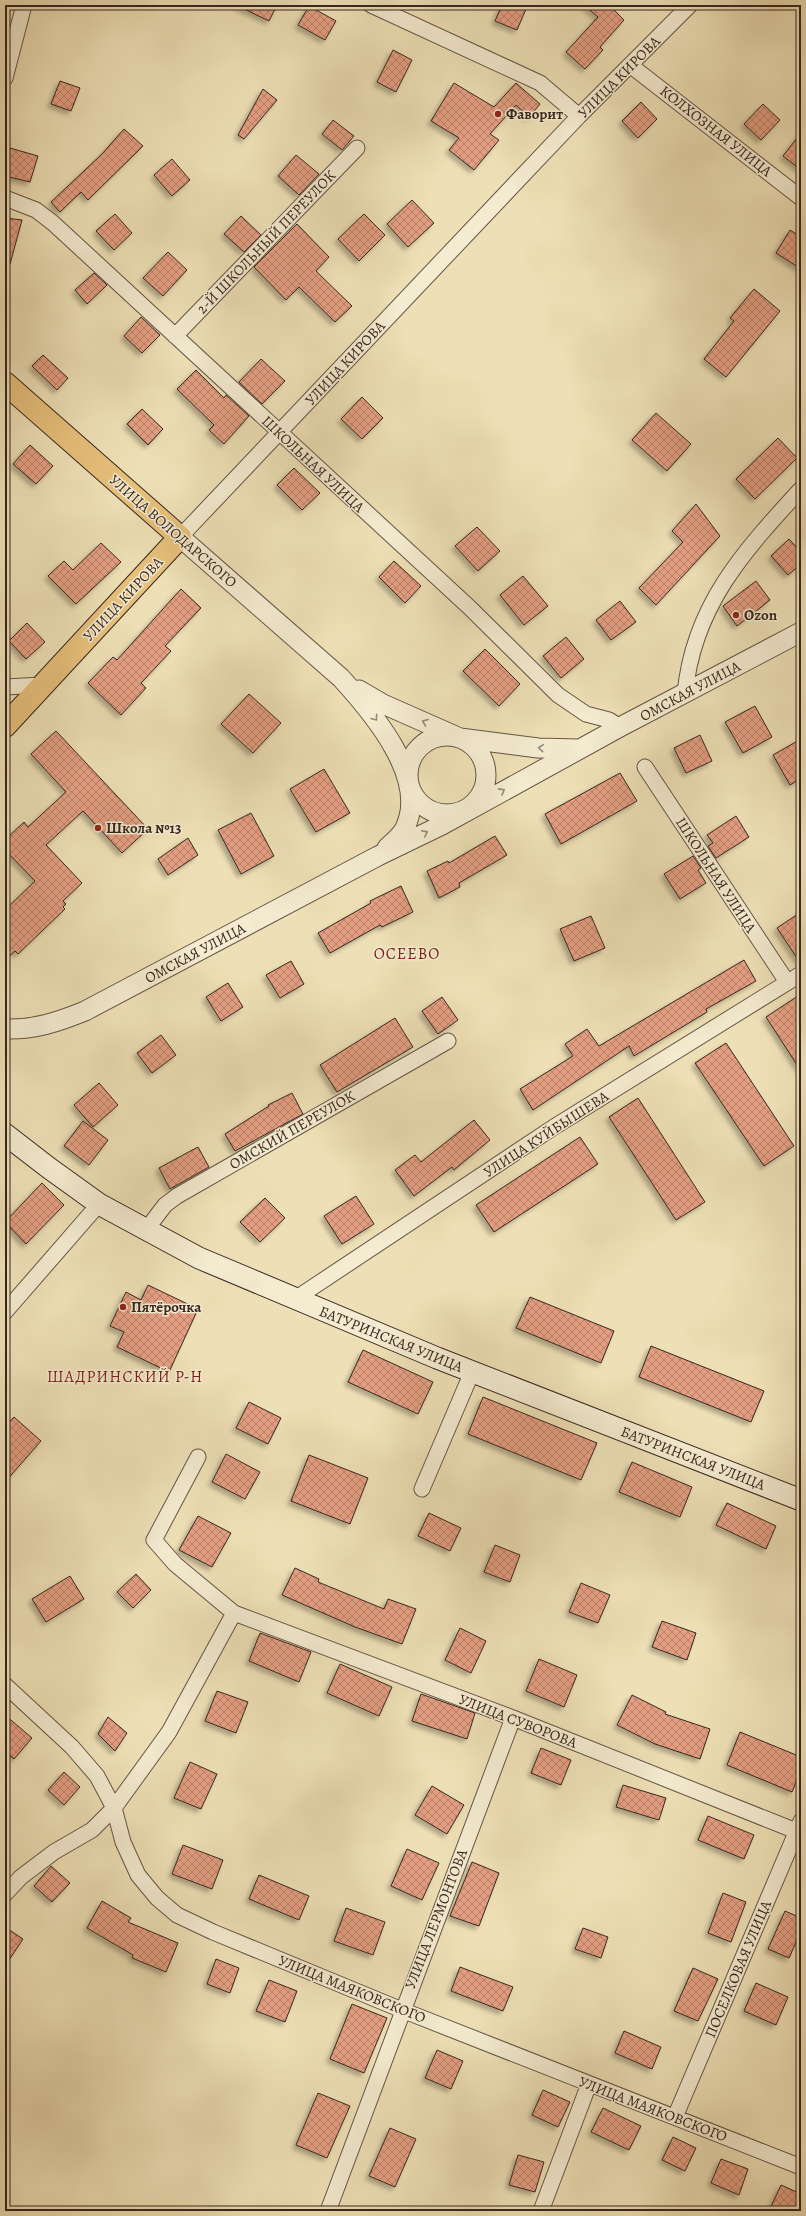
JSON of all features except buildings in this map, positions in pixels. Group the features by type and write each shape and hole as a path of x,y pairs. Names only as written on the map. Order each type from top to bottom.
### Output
{"main road":[{"name":"УЛИЦА ВОЛОДАРСКОГО","path":"5,383 180,537"},
{"name":"УЛИЦА КИРОВА","path":"5,726 180,537"},
{"name":"БАТУРИНСКАЯ УЛИЦА","path":"5,1134 99,1204 199,1258 472,1372 801,1500"}],"street":[{"path":"5,78 24,5"},
{"path":"371,5 540,83 579,116"},
{"name":"УЛИЦА КИРОВА","path":"180,537 579,116 690,5"},
{"name":"КОЛХОЗНАЯ УЛИЦА","path":"630,65 801,198"},
{"name":"2-Й ШКОЛЬНЫЙ ПЕРЕУЛОК","path":"175,336 357,148"},
{"name":"ШКОЛЬНАЯ УЛИЦА","path":"5,198 36,210 53,223 469,607 558,695 586,714 609,720 620,727"},
{"path":"685,694 687,670 703,621 727,575 749,546 801,489"},
{"name":"УЛИЦА ВОЛОДАРСКОГО","path":"180,537 341,678 362,701 385,732 409,784"},
{"name":"ОМСКАЯ УЛИЦА","path":"5,1029 20,1030 53,1024 84,1011 378,856 442,825 620,727 801,632"},
{"name":"УЛИЦА ВОЛОДАРСКОГО","path":"341,678 383,704 460,738"},
{"path":"5,686 43,685"},
{"path":"460,738 477,750 486,769 483,789 477,802 468,810 451,814 430,810 417,799 409,784 410,764 421,746 439,737 460,738 538,748 580,749"},
{"name":"ШКОЛЬНАЯ УЛИЦА","path":"645,767 787,982"},
{"name":"ОМСКАЯ УЛИЦА","path":"378,856 398,837 405,827 409,810 409,784"},
{"name":"УЛИЦА КУЙБЫШЕВА","path":"295,1299 554,1128 801,974"},
{"name":"ОМСКИЙ ПЕРЕУЛОК","path":"146,1230 165,1205 177,1196 448,1041"},
{"path":"5,1312 99,1204"},
{"path":"422,1489 472,1372"},
{"name":"УЛИЦА СУВОРОВА","path":"198,1457 154,1540 175,1564 234,1613 800,1828"},
{"path":"5,1894 21,1877 54,1852 92,1830 114,1808 169,1732 234,1613"},
{"name":"УЛИЦА МАЯКОВСКОГО","path":"5,1684 72,1747 97,1776 114,1808 123,1842 138,1875 157,1898 177,1915 213,1932 402,2010 801,2167"},
{"name":"УЛИЦА ЛЕРМОНТОВА","path":"328,2211 402,2010 513,1718"},
{"name":"ПОСЕЛКОВАЯ УЛИЦА","path":"675,2117 800,1828"},
{"path":"541,2211 588,2084"}],"place":[{"name":"Фаворит","path":"498,114"},
{"name":"Ozon","path":"736,615"},
{"name":"Школа №13","path":"98,828"},
{"name":"Пятёрочка","path":"123,1307"}],"district":[{"name":"ОСЕЕВО","path":"407,953"},
{"name":"ШАДРИНСКИЙ Р-Н","path":"125,1376"}]}
